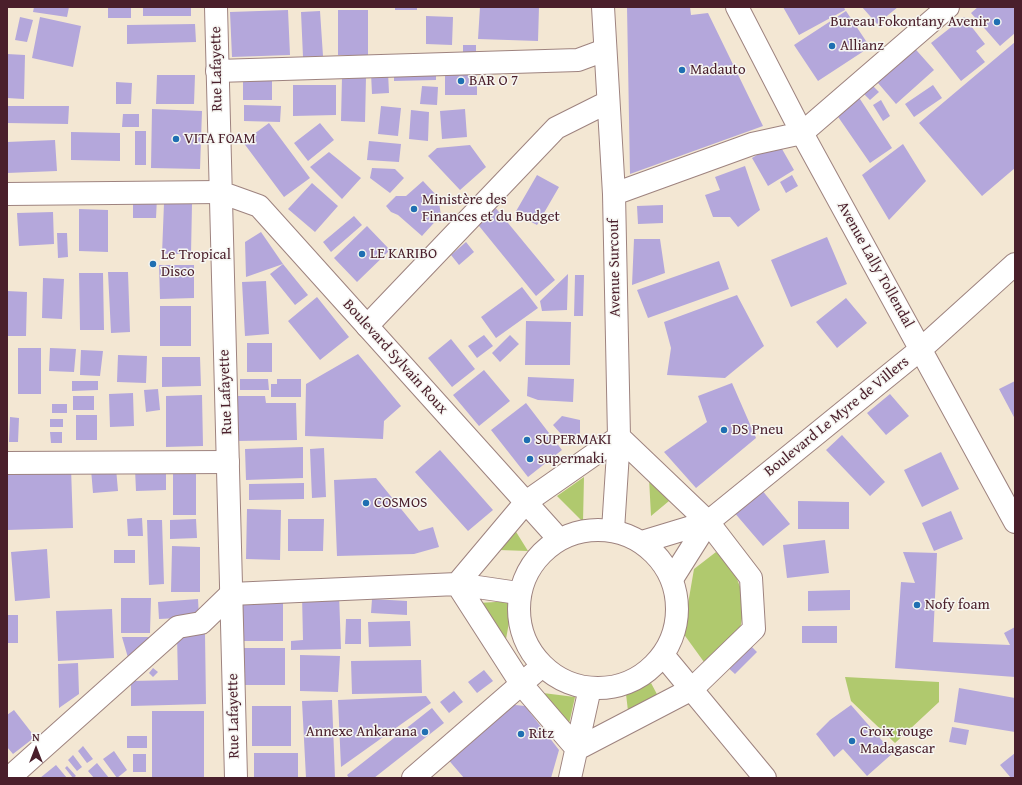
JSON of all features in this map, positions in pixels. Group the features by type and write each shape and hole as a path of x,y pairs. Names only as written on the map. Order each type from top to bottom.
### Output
{"street":[{"name":"Rue Lafayette","path":"216,7 236,778"},
{"name":"Avenue Surcouf","path":"603,7 614,194 619,436 613,530"},
{"name":"Avenue Lally Tollendal","path":"737,7 802,133 1015,522"},
{"path":"614,194 752,144 802,133 948,7"},
{"path":"217,71 578,60 605,50"},
{"path":"367,326 556,128 608,102"},
{"path":"7,194 220,192"},
{"name":"Boulevard Sylvain Roux","path":"220,192 259,206 558,538"},
{"name":"Boulevard Le Myre de Villers","path":"642,542 708,522 921,349 1015,264"},
{"path":"457,584 526,502 619,436 708,522 751,578 754,628 692,690 576,749"},
{"path":"7,463 228,462"},
{"path":"672,579 708,522"},
{"path":"585,529 613,530 642,542 672,579 678,605 675,632 663,655 643,675 618,686 590,688 564,681 542,666 521,633 518,593 532,562 558,538 585,529"},
{"path":"457,584 522,685 576,749"},
{"path":"9,778 178,628 201,623 231,594 457,584 518,593"},
{"path":"663,655 765,778"},
{"path":"413,778 522,685 542,666"},
{"path":"570,778 590,688"}],"green space":[{"path":"584,477 583,522 557,496"},
{"path":"649,478 669,501 651,516"},
{"path":"513,527 528,551 499,550"},
{"path":"716,552 734,571 745,600 740,630 704,662 683,633 694,569"},
{"path":"513,601 506,639 478,603"},
{"path":"845,677 939,682 939,702 895,743 851,701"},
{"path":"651,683 659,698 628,711 626,694"},
{"path":"543,693 575,697 569,724"}],"building":[{"path":"34,7 69,7 67,17 33,12"},
{"path":"108,7 131,7 131,18 108,18"},
{"path":"143,7 191,7 191,16 143,16"},
{"path":"395,7 417,7 417,10 395,10"},
{"path":"480,7 539,7 538,41 478,39"},
{"name":"Madauto","path":"627,7 690,7 691,15 708,13 763,126 630,174"},
{"path":"783,7 844,7 845,10 799,35"},
{"path":"862,7 898,7 877,24"},
{"name":"Bureau Fokontany Avenir","path":"978,7 1013,7 1015,10 1015,33 1000,46 971,13"},
{"path":"288,10 290,55 232,57 230,12"},
{"path":"338,10 368,10 368,55 338,55"},
{"path":"320,11 323,56 303,57 301,12"},
{"name":"Allianz","path":"846,11 870,47 818,81 794,45"},
{"path":"426,16 453,17 452,45 426,44"},
{"path":"20,17 33,20 27,42 15,40"},
{"path":"40,17 81,26 73,67 32,58"},
{"path":"964,17 985,44 976,51 985,62 961,81 931,43"},
{"path":"195,24 196,42 127,44 127,25"},
{"path":"1015,42 1015,168 982,196 919,123"},
{"path":"910,43 934,70 896,104 872,76"},
{"path":"463,45 476,45 476,55 463,54"},
{"path":"7,54 25,55 24,99 7,98"},
{"name":"BAR O 7","path":"445,68 477,68 477,95 445,95"},
{"path":"436,70 436,80 394,81 394,71"},
{"path":"388,72 389,93 372,94 371,73"},
{"path":"157,75 195,75 194,104 156,104"},
{"path":"342,77 366,77 365,122 341,121"},
{"path":"243,78 272,78 272,100 243,100"},
{"path":"116,82 132,83 131,104 116,104"},
{"path":"870,83 879,92 870,100 861,91"},
{"path":"293,85 336,85 336,115 293,116"},
{"path":"933,85 942,98 914,117 905,104"},
{"path":"422,86 438,87 437,105 420,104"},
{"path":"858,96 892,148 870,163 834,111"},
{"path":"881,100 890,116 883,121 873,105"},
{"path":"244,105 281,106 280,122 244,121"},
{"path":"7,106 69,106 68,124 7,123"},
{"path":"381,106 401,108 398,136 378,134"},
{"name":"VITA FOAM","path":"152,109 202,111 200,169 151,168"},
{"path":"465,109 467,137 442,139 440,111"},
{"path":"411,110 429,112 428,141 409,139"},
{"path":"123,114 139,114 139,127 122,127"},
{"path":"269,123 310,178 284,197 243,142"},
{"path":"320,123 334,140 308,161 294,143"},
{"path":"135,131 146,131 146,165 135,165"},
{"path":"71,132 120,133 120,161 71,160"},
{"path":"55,140 57,171 7,173 7,142"},
{"path":"369,141 401,144 399,162 367,160"},
{"path":"778,142 794,170 768,186 752,158"},
{"path":"903,144 926,181 889,220 862,175"},
{"path":"470,145 486,167 460,190 428,156 437,148"},
{"path":"329,152 361,178 342,199 310,167"},
{"path":"745,166 760,210 738,227 730,217 713,217 705,195 720,190 715,177"},
{"path":"372,168 395,169 404,178 390,193 370,178"},
{"path":"537,175 559,187 537,225 515,213"},
{"path":"792,175 798,186 786,193 780,182"},
{"name":"Ministère des Finances et du Budget","path":"423,181 438,197 441,215 422,236 398,215 391,212 386,206 396,196 406,196"},
{"path":"312,183 338,206 315,232 288,209"},
{"path":"133,198 157,198 156,218 133,218"},
{"path":"164,203 192,204 191,254 162,254"},
{"path":"663,205 663,223 638,224 637,206"},
{"path":"494,206 555,280 536,296 475,221"},
{"path":"79,209 108,210 108,252 79,251"},
{"path":"53,212 54,244 19,246 17,213"},
{"path":"354,216 362,225 331,252 323,242"},
{"name":"LE KARIBO","path":"367,226 390,250 357,282 334,258"},
{"path":"261,232 283,264 246,277 245,242"},
{"path":"57,233 67,233 68,257 58,258"},
{"path":"827,237 847,284 791,307 771,260"},
{"path":"634,239 660,239 665,273 632,285"},
{"path":"466,242 474,252 459,265 451,255"},
{"path":"719,261 729,289 648,318 637,290"},
{"path":"283,264 308,295 295,305 270,274"},
{"path":"159,265 194,265 194,298 160,299"},
{"path":"108,272 128,272 130,332 111,333"},
{"path":"79,273 103,273 104,330 80,330"},
{"path":"568,274 567,310 542,311 540,301"},
{"path":"575,275 584,275 583,316 574,316"},
{"path":"43,278 64,279 62,319 42,318"},
{"path":"266,281 269,334 245,336 242,282"},
{"path":"522,287 538,308 496,338 481,317"},
{"path":"7,291 27,292 26,336 7,336"},
{"path":"737,295 764,346 725,378 667,375 671,348 664,322"},
{"path":"317,297 349,337 320,360 288,321"},
{"path":"846,298 867,323 837,348 816,322"},
{"path":"160,306 191,306 191,346 160,346"},
{"path":"526,321 571,322 570,365 525,365"},
{"path":"484,335 493,346 477,358 468,346"},
{"path":"510,335 519,344 500,362 492,353"},
{"path":"451,339 475,369 452,387 428,358"},
{"path":"247,343 272,343 272,372 247,372"},
{"path":"18,348 41,348 41,394 18,394"},
{"path":"50,348 76,349 74,372 49,371"},
{"path":"81,350 103,351 100,376 80,375"},
{"path":"358,354 401,406 384,421 383,439 305,436 306,384"},
{"path":"118,355 147,356 146,383 117,382"},
{"path":"162,357 200,357 201,386 162,387"},
{"path":"484,370 510,401 479,426 453,395"},
{"path":"528,377 574,379 573,402 538,400 527,396"},
{"path":"240,379 268,379 269,390 240,390"},
{"path":"277,379 301,379 301,397 271,397 271,384 277,384"},
{"path":"72,381 98,381 98,390 72,391"},
{"path":"1015,381 1015,419 999,389"},
{"name":"DS Pneu","path":"732,383 756,438 696,488 664,452 707,422 698,396"},
{"path":"158,389 160,410 146,412 144,390"},
{"path":"133,393 134,426 110,427 109,394"},
{"path":"890,394 909,416 886,435 867,413"},
{"path":"202,395 203,446 166,447 166,396"},
{"path":"73,396 94,396 94,410 73,410"},
{"path":"237,396 265,396 266,403 296,403 297,440 237,441"},
{"name":"SUPERMAKI","path":"526,403 562,450 528,477 491,430"},
{"path":"52,404 67,404 67,413 52,413"},
{"path":"76,415 97,415 97,440 76,440"},
{"path":"562,416 580,420 580,437 569,443 553,425"},
{"path":"10,417 19,418 18,442 9,442"},
{"path":"50,419 63,419 63,427 50,427"},
{"path":"50,432 62,432 62,443 51,443"},
{"path":"842,435 885,482 870,496 826,450"},
{"path":"303,447 303,478 246,480 245,449"},
{"path":"324,448 326,497 312,498 310,449"},
{"path":"440,450 493,510 468,531 415,472"},
{"path":"941,452 959,489 922,507 904,470"},
{"path":"71,467 73,528 7,530 7,469"},
{"path":"116,468 118,491 93,493 91,469"},
{"path":"166,468 166,490 136,491 135,469"},
{"path":"173,468 196,468 196,515 173,515"},
{"name":"COSMOS","path":"376,478 419,531 433,527 439,547 414,554 337,556 334,480"},
{"path":"304,483 304,499 249,500 249,484"},
{"path":"761,489 790,524 763,546 733,511"},
{"path":"798,501 849,502 849,529 798,529"},
{"path":"247,509 281,510 280,560 246,559"},
{"path":"951,511 963,539 934,551 922,523"},
{"path":"142,518 143,536 128,536 127,519"},
{"path":"196,519 197,538 170,539 170,520"},
{"path":"288,519 324,519 323,551 288,551"},
{"path":"147,520 162,520 164,584 149,585"},
{"path":"825,540 829,573 787,578 783,545"},
{"path":"172,546 200,547 200,592 171,592"},
{"path":"47,549 50,598 15,601 11,552"},
{"path":"114,550 135,550 135,563 114,563"},
{"name":"Nofy foam","path":"903,552 937,553 933,642 1010,645 1004,633 1015,627 1015,677 895,668 901,582 915,583"},
{"path":"850,590 850,610 808,611 808,591"},
{"path":"339,594 341,649 291,650 291,641 303,640 302,595"},
{"path":"121,598 151,598 150,633 121,633"},
{"path":"235,598 283,598 283,641 235,641"},
{"path":"198,599 199,617 159,619 158,602"},
{"path":"372,599 407,601 407,615 371,613"},
{"path":"112,609 114,658 58,661 56,611"},
{"path":"7,615 18,615 18,643 7,643"},
{"path":"346,619 361,619 361,644 345,644"},
{"path":"410,621 411,646 369,647 368,622"},
{"path":"802,626 837,626 837,643 802,643"},
{"path":"205,634 206,704 131,706 131,681 178,680 177,635"},
{"path":"122,637 150,637 129,661"},
{"path":"748,643 757,652 735,674 725,665"},
{"path":"244,648 285,648 285,685 244,685"},
{"path":"300,655 340,656 338,692 300,691"},
{"path":"421,660 422,693 352,694 351,661"},
{"path":"78,663 79,694 59,708 58,664"},
{"path":"153,668 158,672 153,677 149,673"},
{"path":"484,670 493,681 477,693 468,682"},
{"path":"959,688 1015,698 1015,732 954,722"},
{"path":"454,691 463,702 449,713 440,702"},
{"path":"426,696 431,703 341,767 338,700"},
{"path":"332,700 335,778 306,778 302,701"},
{"path":"505,704 525,706 559,750 551,778 464,778 446,757"},
{"name":"Croix rouge Madagascar","path":"851,705 893,753 867,776 843,749 834,757 816,734 830,720"},
{"path":"252,706 291,706 291,746 252,746"},
{"path":"432,708 444,723 374,778 349,778 347,775"},
{"path":"14,710 35,737 13,754 7,747 7,715"},
{"path":"152,711 204,711 204,778 152,778"},
{"path":"952,727 969,730 966,745 949,742"},
{"path":"127,736 147,736 147,748 127,748"},
{"path":"83,746 93,759 87,763 78,751"},
{"path":"114,751 127,770 117,778 103,759"},
{"path":"254,753 298,753 298,778 254,778"},
{"path":"1015,753 1015,778 1011,778 1000,765"},
{"path":"133,754 146,754 146,772 133,772"},
{"path":"73,755 82,767 77,771 68,760"},
{"path":"97,763 109,778 94,778 88,771"},
{"path":"56,765 67,778 40,778"},
{"path":"67,766 76,776 73,778 65,768"}],"place":[{"name":"Bureau Fokontany Avenir","path":"997,22"},
{"name":"Allianz","path":"832,46"},
{"name":"Madauto","path":"682,70"},
{"name":"BAR O 7","path":"461,81"},
{"name":"VITA FOAM","path":"176,139"},
{"name":"Ministère des Finances et du Budget","path":"414,209"},
{"name":"LE KARIBO","path":"362,254"},
{"name":"Le Tropical Disco","path":"153,264"},
{"name":"DS Pneu","path":"724,430"},
{"name":"SUPERMAKI","path":"527,440"},
{"name":"supermaki","path":"530,459"},
{"name":"COSMOS","path":"366,503"},
{"name":"Nofy foam","path":"917,605"},
{"name":"Annexe Ankarana","path":"425,732"},
{"name":"Ritz","path":"521,734"},
{"name":"Croix rouge Madagascar","path":"852,741"}]}
